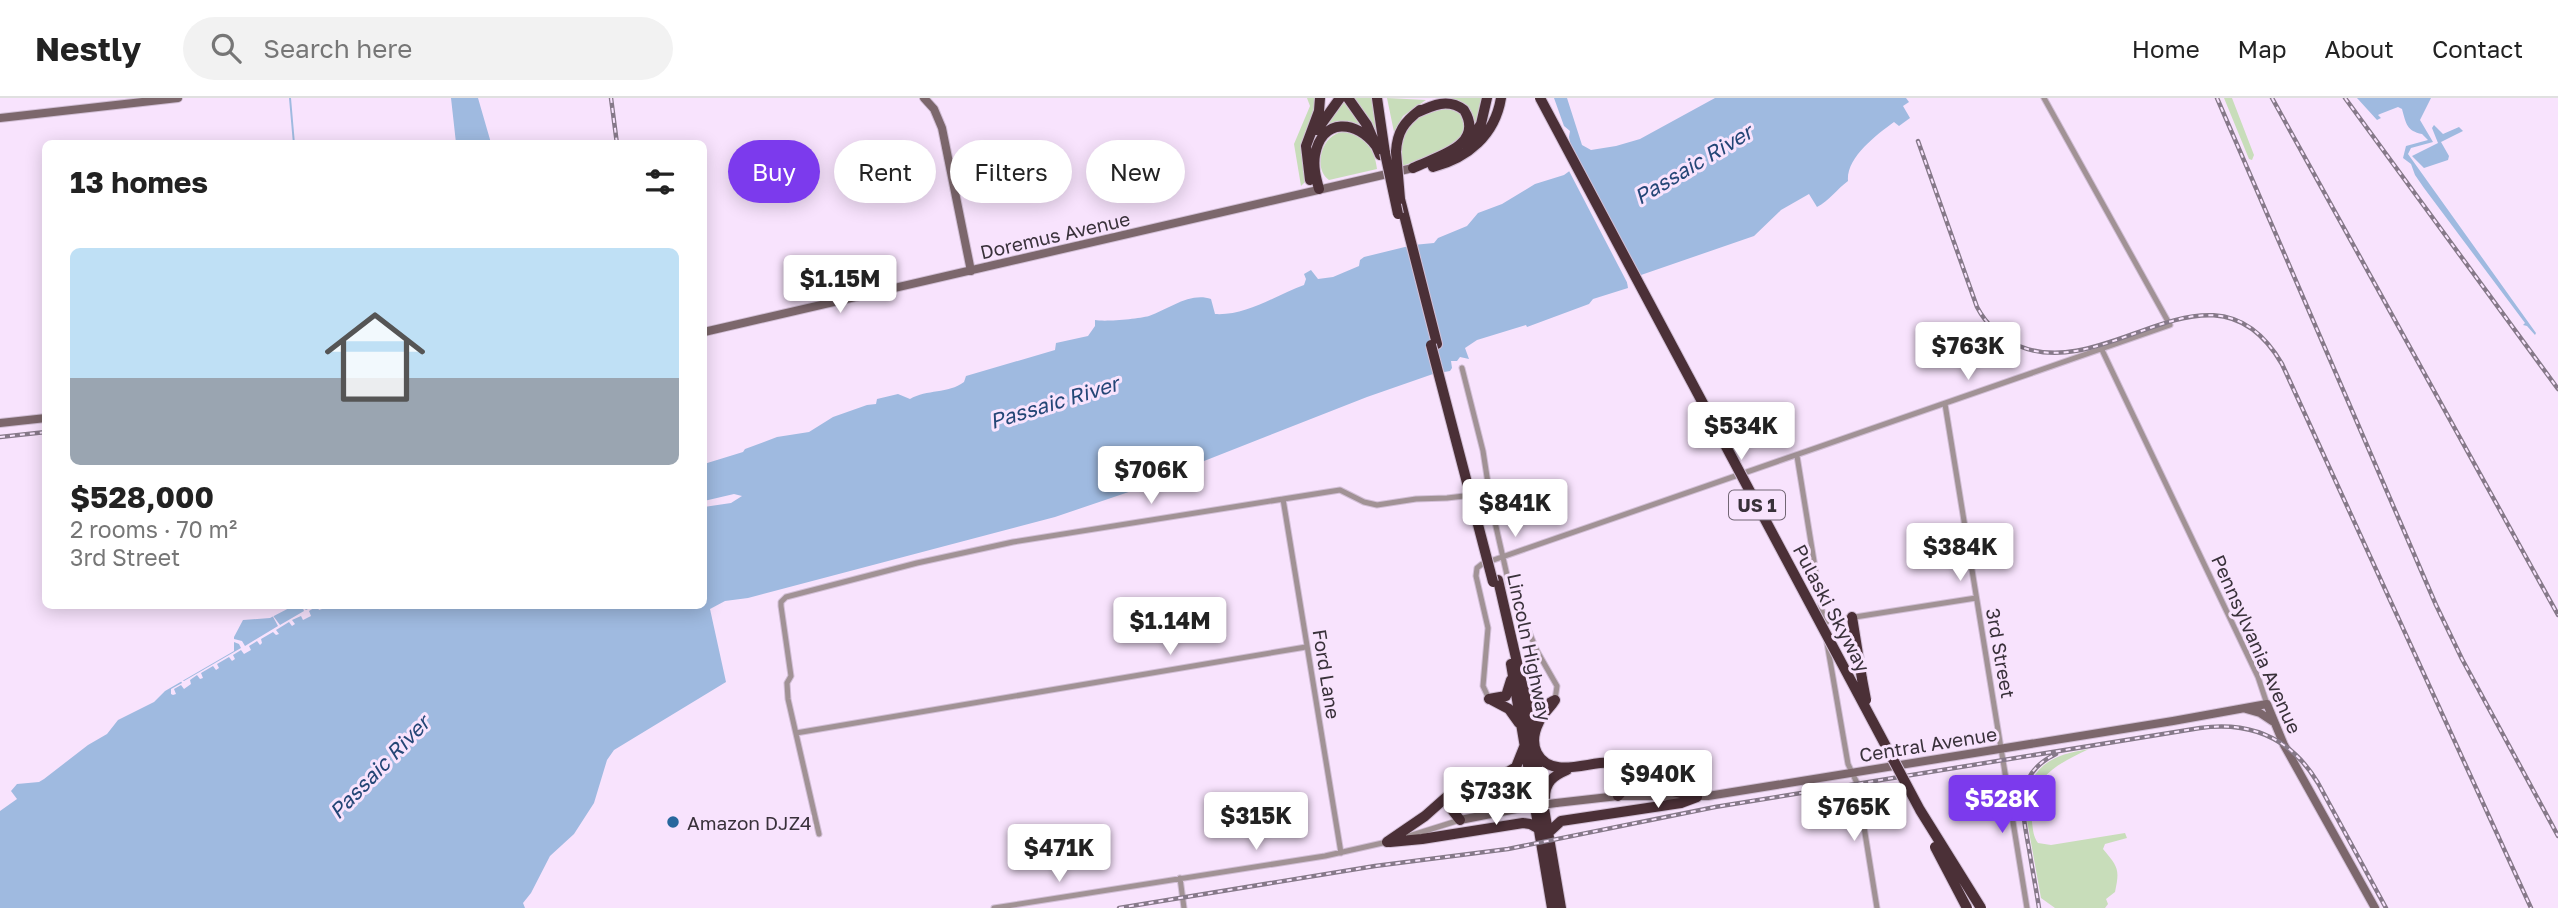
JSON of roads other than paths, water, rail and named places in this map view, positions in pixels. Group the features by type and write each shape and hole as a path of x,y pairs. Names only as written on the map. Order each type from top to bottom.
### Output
{"highway":[{"path":"1316,189 1306,156 1306,146 1318,114 1320,98"},
{"path":"1306,156 1315,132 1340,98"},
{"path":"1377,98 1386,152"},
{"path":"1383,98 1386,152"},
{"path":"1386,152 1401,128 1436,98"},
{"path":"1443,164 1460,152 1475,136 1484,116 1487,98"},
{"path":"1413,168 1443,164 1462,156 1483,139 1496,118 1501,98"},
{"name":"Pulaski Skyway","path":"1534,98 1967,908"},
{"name":"Pulaski Skyway","path":"1540,98 1920,810 1981,908"},
{"path":"1351,102 1386,152"},
{"path":"1413,168 1455,149 1466,138 1469,128 1464,110 1450,102 1436,103 1416,113"},
{"path":"1316,189 1315,153 1328,132 1340,126 1351,126 1365,132 1386,152"},
{"name":"Lincoln Highway","path":"1386,152 1400,199 1515,667 1544,812 1552,908"},
{"name":"Lincoln Highway","path":"1386,152 1398,214 1495,581"},
{"path":"1852,617 1868,713 1974,908"},
{"path":"1489,699 1500,699 1507,695 1515,667"},
{"path":"1515,667 1535,704 1544,706 1555,700"},
{"name":"Lincoln Highway","path":"1515,667 1522,727 1529,745 1530,804 1544,831 1561,908"},
{"path":"1489,699 1511,711 1522,727"},
{"path":"1498,778 1516,767 1540,720 1555,700"},
{"path":"1529,745 1548,766 1573,767 1608,762 1620,765 1660,788 1697,797"},
{"path":"1618,796 1626,782 1625,771 1620,765"},
{"path":"1544,812 1545,788 1548,783 1557,774 1573,767"},
{"path":"1387,842 1425,816 1460,785 1498,778 1523,781 1530,804"},
{"path":"1450,792 1450,808 1460,820"},
{"path":"1387,842 1523,823 1544,831 1561,821 1681,803 1697,797"}],"main road":[{"path":"0,118 178,98"},
{"path":"924,98 934,109 942,128 971,271"},
{"name":"Doremus Avenue","path":"707,331 1413,168"},
{"path":"0,423 42,418"},
{"name":"Central Avenue","path":"1460,820 1530,804 1618,796 1697,797 2267,704"},
{"name":"Pennsylvania Avenue","path":"2267,704 2276,726 2375,908"},
{"path":"2246,709 2264,715 2276,726"}],"street":[{"path":"1489,699 1483,686 1489,640 1488,621 1476,573 1480,565 2170,326 2044,98"},
{"name":"Pennsylvania Avenue","path":"2102,350 2258,677 2267,704"},
{"path":"1462,368 1483,451 1511,589 1540,658 1557,686 1555,700"},
{"name":"3rd Street","path":"1945,404 2028,908"},
{"path":"1797,456 1848,764 1857,783 1878,908"},
{"path":"819,834 788,699 787,683 791,676 781,606 786,597 1013,542 1343,490 1364,502 1377,505 1490,493"},
{"name":"Ford Lane","path":"1283,499 1341,853"},
{"path":"1824,622 1976,598"},
{"path":"796,733 1306,647"},
{"name":"Central Avenue","path":"994,908 1341,853 1460,820"},
{"path":"1180,878 1184,908"}],"water":[{"path":"451,98 478,98 490,140 456,140"},
{"name":"Passaic River","path":"1554,98 1567,98 1582,145 1591,150 1640,139 1715,98 1906,98 1909,102 1903,106 1910,118 1899,126 1894,122 1871,140 1852,164 1848,181 1817,207 1809,194 1781,210 1754,236 1641,275 1627,282 1628,288 1593,299 1589,304 1527,327 1526,325 1477,340 1465,348 1469,359 1460,357 1457,361 1451,361 1450,371 1433,374 1367,397 1166,476 1167,479 1055,517 748,598 725,601 710,609 726,682 614,750 607,760 594,803 574,834 550,856 523,903 525,908 0,908 0,811 17,799 11,791 17,784 44,779 107,734 118,720 154,702 165,691 234,651 234,637 243,620 270,618 287,609 707,609 707,463 743,452 777,437 809,432 833,417 876,404 877,399 898,394 910,399 958,386 964,382 966,376 1055,350 1056,343 1088,336 1095,326 1095,320 1149,316 1180,302 1203,297 1211,299 1215,314 1238,312 1304,285 1304,274 1311,270 1318,279 1333,277 1359,266 1364,257 1413,245 1434,243 1438,238 1467,226 1478,213 1502,204 1535,184 1564,175 1575,167 1570,131 1564,126"},
{"path":"2357,98 2431,98 2420,120 2433,142 2411,148 2408,154 2535,335 2523,325 2525,323 2424,188 2411,164 2403,158 2406,146 2428,140 2410,129 2402,109 2398,107 2380,114 2378,115 2381,118 2377,120"},
{"path":"2434,125 2443,134 2459,127 2463,131 2441,142 2449,156 2448,160 2424,168 2412,156 2438,143 2432,128"}],"waterway":[{"path":"290,98 294,140"}],"railway":[{"path":"611,98 616,140"},
{"path":"2217,98 2436,605 2462,659 2558,836"},
{"path":"2272,98 2558,615"},
{"path":"2345,98 2558,389"},
{"path":"1918,141 1977,307 1989,325 2006,339 2019,346 2054,353 2089,348 2192,316 2225,317 2255,331 2282,364 2531,908"},
{"path":"0,437 42,432"},
{"path":"1119,908 1375,866 1508,849 1715,807 2219,727 2253,730 2268,736 2295,754 2307,767 2386,908"},
{"path":"2039,908 2024,821 2024,794 2033,772 2042,762 2056,754"}],"place":[{"name":"Amazon DJZ4","path":"673,822"}]}
